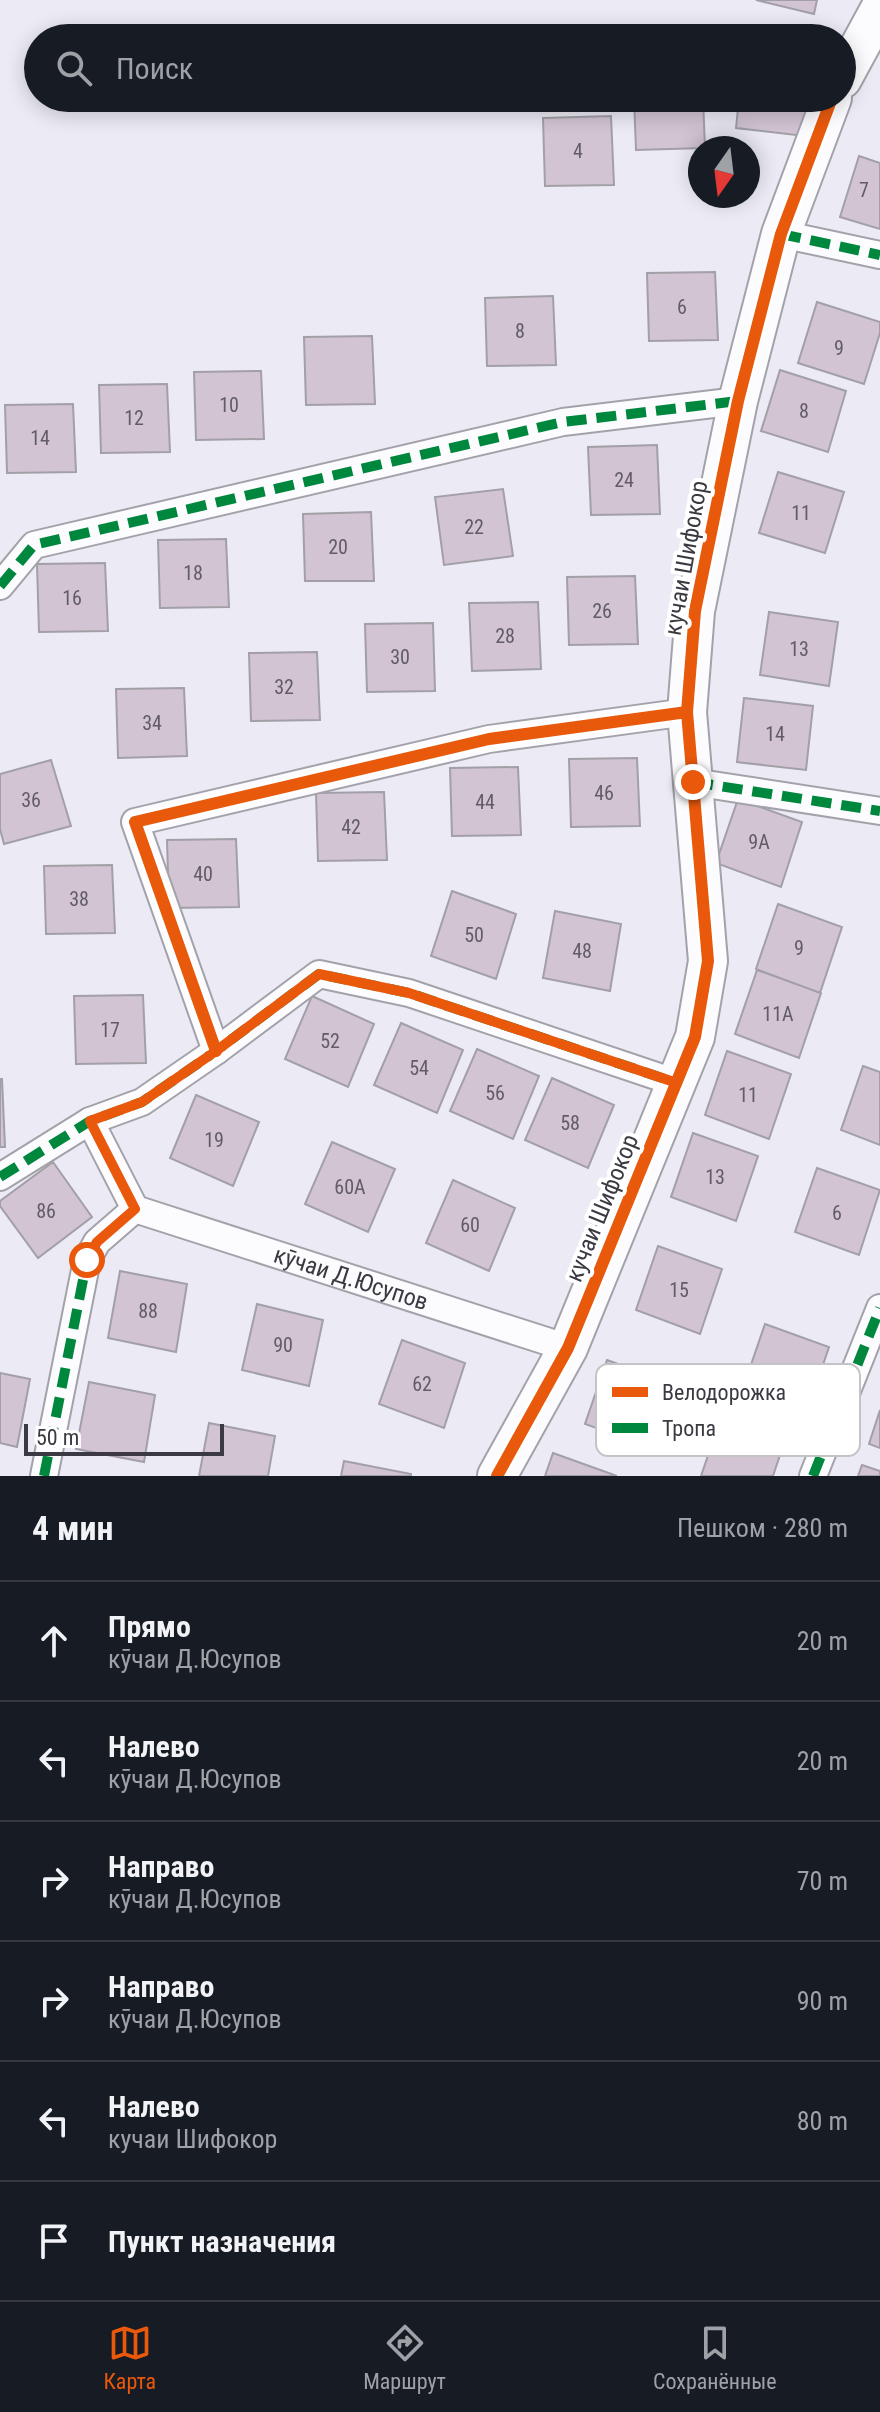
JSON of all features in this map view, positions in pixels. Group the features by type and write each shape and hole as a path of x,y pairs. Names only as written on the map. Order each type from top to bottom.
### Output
{"street":[{"path":"856,53 880,9"},
{"name":"кучаи Шифокор","path":"497,1476 568,1348 695,1037 708,961 687,712 695,611 738,401 781,234 827,112"},
{"path":"781,234 880,255"},
{"path":"0,586 34,545 563,422 738,401"},
{"path":"216,1051 135,822 489,739 687,712"},
{"path":"693,782 880,811"},
{"path":"0,1177 90,1121 142,1102 319,974 409,993 677,1083"},
{"path":"44,1476 87,1260 97,1242 135,1209 90,1121"},
{"name":"кӯчаи Д.Юсупов","path":"135,1209 568,1348"},
{"path":"858,1364 880,1308"},
{"path":"813,1476 821,1456"}],"building":[{"path":"756,0 817,0 814,14"},
{"path":"635,112 704,112 705,136 688,136 688,148 636,150"},
{"path":"738,112 806,112 804,136 736,128"},
{"path":"611,116 614,185 545,186 543,118"},
{"path":"859,156 880,163 880,229 840,217"},
{"path":"715,272 718,340 649,341 647,273"},
{"path":"553,296 556,365 487,366 485,298"},
{"path":"817,302 880,322 880,333 864,384 798,363"},
{"path":"372,336 375,404 306,405 304,337"},
{"path":"780,370 846,391 828,452 761,431"},
{"path":"261,371 264,439 196,440 194,372"},
{"path":"167,384 170,452 101,453 99,385"},
{"path":"73,404 76,472 7,473 5,405"},
{"path":"657,445 660,514 591,515 588,447"},
{"path":"778,472 844,492 825,553 759,533"},
{"path":"503,489 513,556 444,565 435,497"},
{"path":"371,512 374,581 305,581 303,514"},
{"path":"226,539 229,607 160,608 158,540"},
{"path":"105,563 108,631 39,632 37,564"},
{"path":"635,576 638,644 569,645 567,577"},
{"path":"538,602 541,669 472,671 469,603"},
{"path":"769,612 838,622 829,686 760,675"},
{"path":"433,623 435,691 367,692 365,624"},
{"path":"317,652 320,720 251,721 249,653"},
{"path":"184,688 187,756 118,758 116,689"},
{"path":"744,698 813,706 806,770 737,762"},
{"path":"637,758 640,826 571,827 569,759"},
{"path":"51,760 71,826 4,844 0,829 0,774"},
{"path":"518,767 521,835 452,836 450,768"},
{"path":"384,792 387,860 318,861 316,793"},
{"path":"738,799 802,822 781,887 716,863"},
{"path":"236,839 239,907 169,908 167,840"},
{"path":"112,865 115,933 46,934 44,866"},
{"path":"452,891 516,914 496,979 431,956"},
{"path":"778,904 842,927 820,993 756,969"},
{"path":"555,911 621,924 610,991 543,978"},
{"path":"757,970 821,993 799,1058 735,1034"},
{"path":"143,995 146,1063 76,1064 74,996"},
{"path":"312,996 374,1024 348,1087 285,1059"},
{"path":"401,1023 463,1050 437,1113 374,1085"},
{"path":"477,1049 539,1076 513,1139 450,1111"},
{"path":"727,1051 791,1074 769,1139 705,1115"},
{"path":"863,1066 880,1072 880,1145 841,1130"},
{"path":"552,1078 614,1105 588,1168 525,1140"},
{"path":"2,1079 5,1147 0,1147"},
{"path":"196,1095 259,1122 233,1186 170,1158"},
{"path":"693,1133 758,1156 736,1221 671,1197"},
{"path":"332,1142 395,1169 368,1232 305,1204"},
{"path":"53,1162 92,1217 38,1258 0,1206 0,1201"},
{"path":"817,1168 880,1190 859,1255 795,1232"},
{"path":"453,1180 515,1208 489,1271 426,1243"},
{"path":"658,1246 722,1269 700,1334 636,1310"},
{"path":"120,1271 187,1284 176,1352 108,1338"},
{"path":"257,1304 323,1320 309,1386 242,1370"},
{"path":"765,1324 829,1347 823,1364 751,1364"},
{"path":"402,1340 465,1363 444,1428 379,1404"},
{"path":"0,1373 30,1379 17,1447 0,1443"},
{"path":"89,1382 155,1395 144,1462 76,1449"},
{"path":"596,1392 596,1428 585,1424"},
{"path":"880,1410 880,1448 869,1444"},
{"path":"209,1423 275,1436 268,1476 199,1476"},
{"path":"553,1453 617,1476 545,1476"},
{"path":"708,1456 780,1456 773,1476 701,1476"},
{"path":"344,1461 411,1474 411,1476 341,1476"},
{"path":"862,1465 880,1471 880,1476 858,1476"}],"marked path":[{"path":"781,234 880,255"},
{"path":"0,586 34,545 563,422 738,401"},
{"path":"693,782 880,811"},
{"path":"0,1177 90,1121 142,1102 319,974 409,993 677,1083"},
{"path":"44,1476 87,1260"},
{"path":"858,1364 880,1308"},
{"path":"813,1476 821,1456"}],"cycle path":[{"path":"497,1476 568,1348 695,1037 708,961 687,712 695,611 738,401 781,234 827,112"},
{"path":"216,1051 135,822 489,739 687,712"}],"route":[{"path":"87,1260 97,1242 135,1209 90,1121 142,1102 319,974 409,993 677,1083 695,1037 708,961 693,782"}]}
